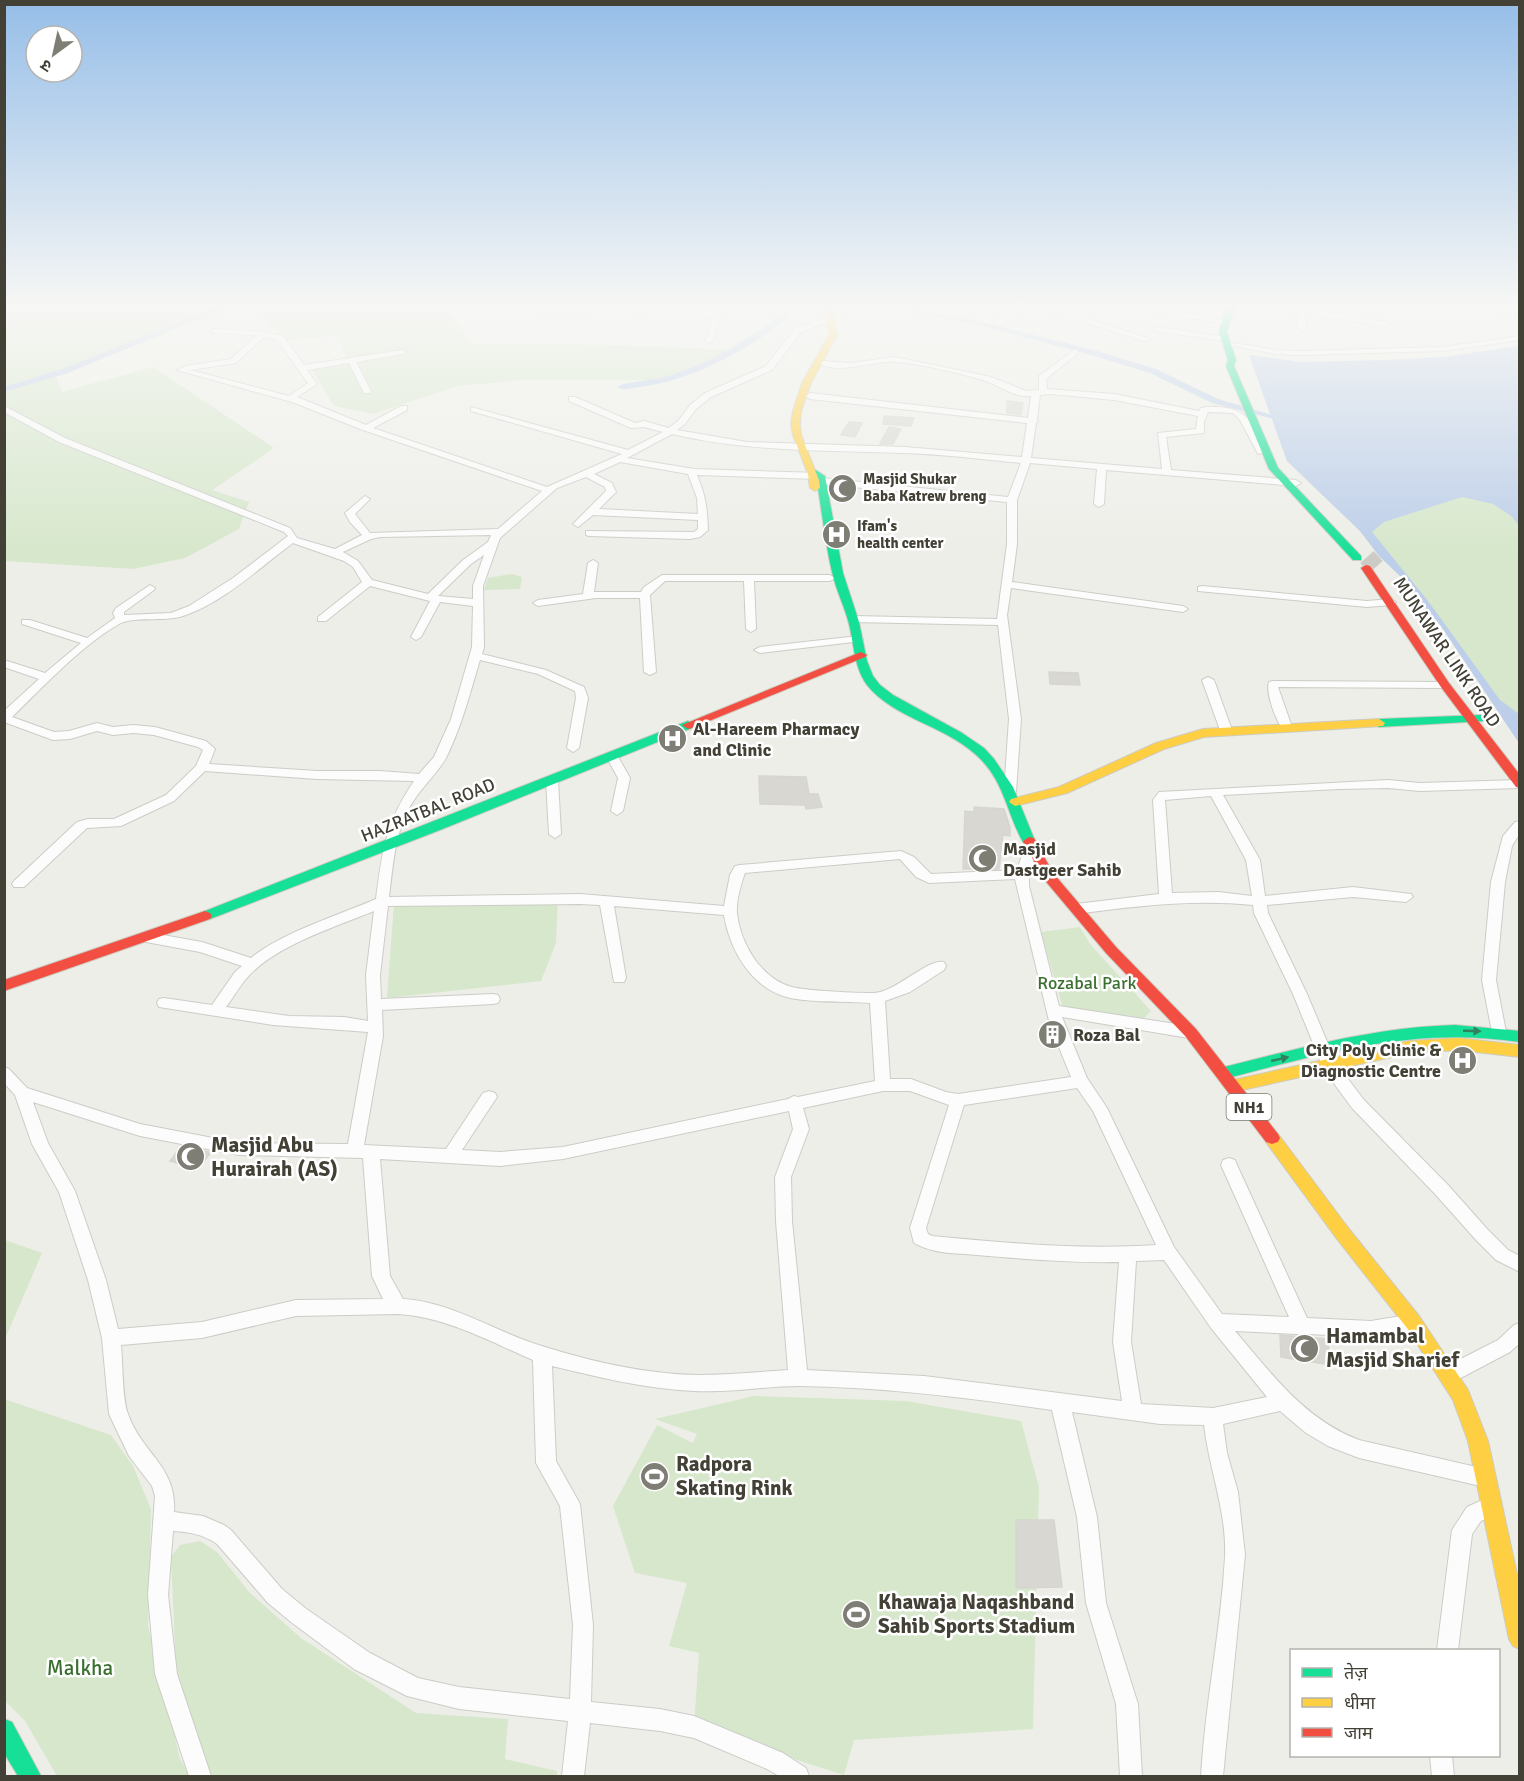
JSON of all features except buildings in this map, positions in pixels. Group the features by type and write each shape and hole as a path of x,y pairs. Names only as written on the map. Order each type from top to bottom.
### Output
{"main road":[{"name":"NH1","path":"805,389 796,413 795,425 817,476 832,533 836,568 845,593 844,598"},
{"path":"803,443 804,415 813,389"},
{"name":"MUNAWAR LINK ROAD","path":"1245,389 1276,467 1366,563 1396,602 1519,784"},
{"name":"NH1","path":"817,476 830,578 836,592 844,598 853,619 865,673 873,685 898,704 977,749 993,766 1013,797 1031,847 1039,862 1111,950 1191,1033 1224,1073 1300,1178 1413,1322 1448,1375 1469,1415 1487,1479 1520,1639"},
{"name":"MUNAWAR LINK ROAD","path":"1396,602 1445,685 1520,767"},
{"name":"HAZRATBAL ROAD","path":"4,986 146,937 389,846 861,655"},
{"path":"1013,797 1063,790 1160,746 1203,733 1226,730 1475,719"},
{"path":"1224,1073 1366,1037 1403,1032 1433,1030 1498,1032 1520,1037"},
{"path":"1233,1086 1374,1054 1432,1045 1458,1044 1520,1051"},
{"path":"4,1730 30,1776"}],"street":[{"path":"255,389 294,400 366,428 547,490"},
{"path":"294,400 293,396 304,389"},
{"path":"398,1306 387,1290 380,1268 363,1152 376,1028 374,975 382,902 389,846 405,803 422,778 440,758 452,734 476,656 479,627 476,603 478,586 492,544 499,532 547,490 560,482 619,459 669,432 708,395 723,389"},
{"path":"1011,389 1020,393 1120,398 1202,414"},
{"path":"1013,797 1015,719 1003,622 1012,544 1012,500 1026,462 1040,389"},
{"path":"810,396 1034,421"},
{"path":"572,399 632,426 644,424 669,432 747,446 803,443 1290,483"},
{"path":"4,408 62,440 287,530 293,536 292,540"},
{"path":"366,428 404,408"},
{"path":"474,409 628,453"},
{"path":"1167,473 1161,435 1201,430 1202,414 1208,409 1235,411 1250,429 1268,465 1276,467"},
{"path":"619,459 692,473 727,476 817,476 1012,500"},
{"path":"1099,504 1102,466"},
{"path":"578,524 609,496 612,488 605,482 585,473"},
{"path":"589,533 697,535 703,530 702,498 692,473"},
{"path":"365,499 350,513 353,520 368,536"},
{"path":"592,512 703,517"},
{"path":"334,553 368,536 392,533 499,532"},
{"path":"292,540 334,553 353,563 362,579 368,582 433,599 476,603"},
{"path":"19,884 82,825 116,823 175,795 202,767 209,749 206,745 155,731 133,729 112,731 94,727 70,735 53,736 4,718 87,641 120,618 161,618 193,608 292,540"},
{"path":"416,637 433,599 467,562 492,544"},
{"path":"588,595 593,562"},
{"path":"749,578 751,629"},
{"path":"650,672 645,595 648,589 662,579 830,578"},
{"path":"322,619 368,582"},
{"path":"1007,584 1183,609"},
{"path":"120,618 118,614 120,610 150,588"},
{"path":"1202,589 1367,604 1396,602"},
{"path":"538,603 588,595 645,595"},
{"path":"853,619 1003,622"},
{"path":"26,622 87,641"},
{"path":"760,650 858,639"},
{"path":"476,656 542,672 580,689 582,698 573,748"},
{"path":"6,666 46,677"},
{"path":"1208,680 1226,730"},
{"path":"1286,727 1272,689 1273,684 1445,685"},
{"path":"612,756 624,778 617,811"},
{"path":"202,767 317,775 422,778"},
{"path":"552,780 555,834"},
{"path":"1166,898 1160,797 1167,794 1348,785 1388,784 1420,787 1519,784"},
{"path":"1215,793 1253,860 1265,923 1300,994 1329,1066 1358,1104 1442,1190 1482,1235 1502,1255 1520,1265"},
{"path":"1498,1032 1489,980 1497,882 1509,836 1520,825"},
{"path":"1031,847 1022,874 1024,898 1062,1040 1081,1081 1099,1108 1168,1252 1217,1322 1283,1402 1313,1427 1335,1440 1359,1449 1487,1479"},
{"path":"939,966 905,988 877,998 792,993 771,986 739,946 732,930 729,911 738,872 759,866 901,855 911,859 918,873 930,879 1022,874"},
{"path":"1076,909 1166,898 1218,897 1259,901 1353,892 1406,897"},
{"path":"216,1011 240,976 252,964 299,937 382,902 580,899 729,911"},
{"path":"606,901 619,978"},
{"path":"146,937 202,947 252,964"},
{"path":"877,998 883,1085"},
{"path":"375,1005 494,999"},
{"path":"164,1003 311,1023 358,1023 376,1028"},
{"path":"1054,1010 1191,1033"},
{"path":"4,1073 22,1092 40,1144 67,1191 97,1280 111,1338 118,1414 136,1450 161,1481 165,1496 158,1594 166,1674 200,1776"},
{"path":"22,1092 141,1130 215,1145 271,1151 363,1152 500,1159 540,1157 883,1085 911,1085 944,1098 958,1100 1081,1081"},
{"path":"450,1156 489,1097"},
{"path":"958,1100 918,1228 920,1238 929,1243 1018,1252 1128,1256 1168,1252"},
{"path":"794,1102 801,1130 783,1177 784,1221 798,1378"},
{"path":"1229,1165 1303,1328"},
{"path":"1128,1256 1122,1342 1133,1411"},
{"path":"111,1338 202,1330 296,1308 398,1306 424,1308 451,1317 542,1355 619,1374 660,1380 697,1383 798,1378 924,1384 1133,1411 1213,1417 1283,1402"},
{"path":"1217,1322 1303,1328 1371,1329 1413,1322"},
{"path":"1448,1375 1504,1346 1520,1331"},
{"path":"542,1355 546,1463 570,1504 583,1625 580,1711 573,1776"},
{"path":"1060,1402 1087,1517 1096,1603 1127,1704 1131,1776"},
{"path":"1212,1776 1235,1555 1228,1492 1217,1454 1213,1417"},
{"path":"1447,1649 1462,1530 1474,1514 1493,1505"},
{"path":"164,1521 194,1522 214,1529 224,1537 275,1596 298,1615 362,1661 416,1688 459,1698 660,1720 694,1727 775,1761 798,1776"},
{"path":"1497,1534 1520,1544"},
{"path":"1441,1757 1443,1776"}],"green space":[{"path":"4,389 61,389 62,392 73,389 186,389 274,448 212,490 249,502 239,529 185,558 133,569 5,561"},
{"path":"324,389 449,389 373,414 334,406"},
{"path":"1261,389 1519,389 1519,743 1441,626 1360,531 1287,461"},
{"path":"512,574 522,577 520,589 484,590 488,578"},
{"path":"558,894 556,943 541,981 387,998 394,903"},
{"name":"Rozabal Park","path":"1080,927 1090,944 1151,1011 1142,1020 1063,1008 1041,932"},
{"path":"4,1240 42,1253 5,1339"},
{"name":"Khawaja Naqashband Sahib Sports Stadium","path":"754,1396 906,1401 1021,1421 1039,1487 1033,1729 854,1740 844,1775 694,1727 699,1653 669,1646 687,1583 635,1573 613,1506 657,1425 693,1443 697,1434 655,1419"},
{"name":"Malkha","path":"4,1399 111,1435 133,1466 151,1509 148,1626 180,1759 190,1776 57,1776 25,1721 5,1701"},
{"path":"200,1541 217,1552 250,1593 301,1638 416,1713 508,1719 505,1759 557,1771 557,1776 208,1776 176,1670 171,1557 180,1545"}],"water":[{"path":"1261,389 1519,389 1519,525 1510,515 1493,504 1462,497 1384,522 1372,532 1428,601 1500,700 1519,714 1519,743 1441,626 1360,531 1287,461"}],"waterway":[{"path":"1190,389 1215,401 1285,420"}],"tunnel":[{"path":"1367,557 1376,567"}],"traffic: fast":[{"path":"1240,389 1274,469 1357,558"},
{"path":"814,472 820,476 837,573 854,622 867,676 876,688 889,698 958,735 980,751 999,774 1019,814 1029,841"},
{"path":"1379,723 1481,719"},
{"path":"205,916 435,827 688,725"},
{"path":"1224,1073 1334,1045 1390,1035 1455,1031 1520,1037"},
{"path":"4,1730 30,1776"}],"traffic: slow":[{"path":"804,389 795,424 797,435 813,474 815,488"},
{"path":"1015,802 1063,790 1160,746 1203,733 1379,723"},
{"path":"1233,1086 1410,1047 1458,1044 1520,1051"},
{"path":"1272,1138 1343,1234 1413,1322 1461,1396 1478,1441 1520,1639"}],"traffic: jam":[{"path":"1366,568 1445,685 1520,784"},
{"path":"688,725 861,655"},
{"path":"1029,841 1048,875 1111,950 1191,1033 1272,1138"},
{"path":"4,986 205,916"}],"place":[{"name":"Masjid Shukar Baba Katrew breng","path":"842,488"},
{"name":"Ifam's health center","path":"836,535"},
{"name":"Al-Hareem Pharmacy and Clinic","path":"672,739"},
{"name":"Masjid Dastgeer Sahib","path":"982,859"},
{"name":"Roza Bal","path":"1052,1035"},
{"name":"City Poly Clinic & Diagnostic Centre","path":"1462,1060"},
{"name":"Masjid Abu Hurairah (AS)","path":"190,1157"},
{"name":"Hamambal Masjid Sharief","path":"1305,1348"},
{"name":"Radpora Skating Rink","path":"655,1476"},
{"name":"Khawaja Naqashband Sahib Sports Stadium","path":"857,1614"}]}
